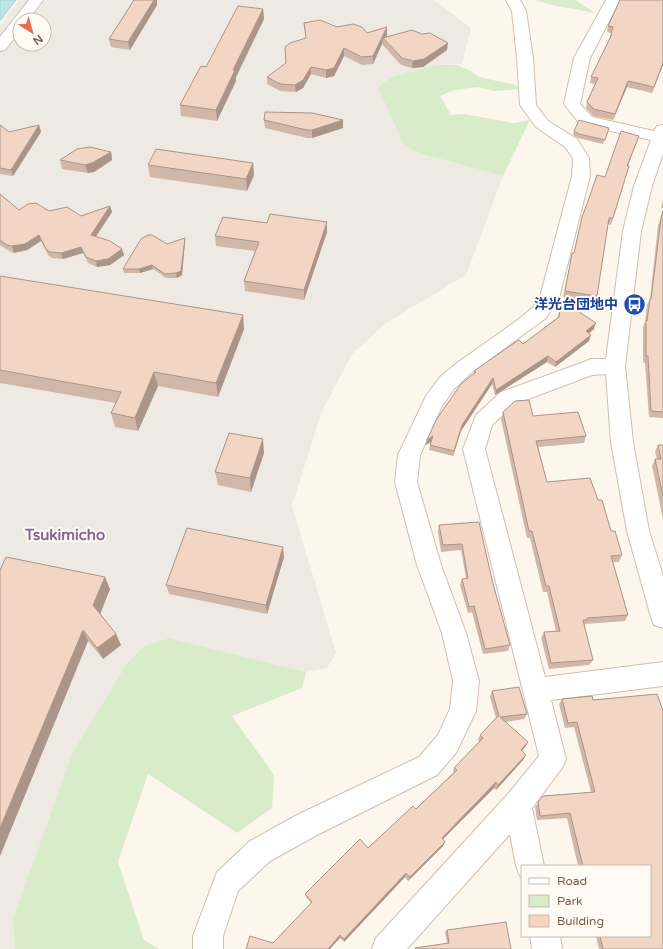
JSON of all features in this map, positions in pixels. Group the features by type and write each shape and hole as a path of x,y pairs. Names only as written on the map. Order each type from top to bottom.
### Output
{"street":[{"path":"26,12 36,0"},
{"path":"208,949 208,936 227,882 260,851 307,825 428,766 447,744 463,711 466,680 454,633 430,565 406,482 409,455 433,402 447,383 464,368 539,313 548,298 581,176 581,158 571,143 542,124 528,105 525,58 519,11 512,0"},
{"path":"613,0 582,58 572,104 586,121 662,135 643,186 632,230 615,366 622,442 638,531 663,617"},
{"path":"0,47 12,31"},
{"path":"387,949 518,804 553,759 474,449 483,421 508,398 591,367 615,366"},
{"path":"536,690 663,674"},
{"path":"518,804 530,865"},
{"path":"545,937 547,949"}],"shaded area":[{"path":"19,0 434,0 471,28 462,64 436,65 392,77 403,143 412,150 422,154 503,176 466,275 386,323 352,354 321,413 292,506 336,653 327,668 306,672 169,638 144,646 128,662 13,919 15,949 0,949 0,25"}],"green space":[{"path":"535,0 575,0 595,13 552,5"},
{"path":"436,65 457,65 471,71 479,77 516,85 519,89 494,91 478,87 454,90 440,96 451,115 464,114 514,123 530,120 503,176 422,154 412,150 403,143 378,87 392,77"},
{"path":"169,638 306,672 302,688 232,716 274,775 272,808 237,833 148,774 118,862 144,940 159,949 15,949 13,919 73,752 128,662 144,646"}],"water":[{"path":"0,0 16,0 0,21"}],"building":[{"path":"134,0 154,0 128,42 109,39"},
{"path":"620,0 663,0 663,63 654,87 628,81 615,114 594,109 587,102 598,78 591,77 612,34 613,27 608,26"},
{"path":"238,6 263,9 233,70 235,70 216,110 180,105 201,66 206,67"},
{"path":"320,20 337,27 353,24 362,27 367,33 387,27 373,56 362,57 344,48 334,68 326,70 311,67 303,80 295,85 280,84 267,77 286,63 285,47 290,43 306,38 304,23"},
{"path":"412,30 422,34 430,33 448,43 424,59 413,61 402,58 383,38"},
{"path":"265,112 312,113 343,120 312,130 307,130 264,120"},
{"path":"579,120 609,128 605,140 579,134 574,131"},
{"path":"0,125 9,132 39,125 11,170 0,168"},
{"path":"621,131 639,136 627,166 629,166 613,218 609,218 597,296 565,291 572,253 574,253 582,217 597,175 605,177"},
{"path":"90,147 111,152 92,163 85,165 60,160 77,149"},
{"path":"156,149 253,163 246,179 148,165"},
{"path":"0,194 19,210 28,204 36,203 49,211 67,207 81,216 110,206 91,235 110,241 122,249 108,259 96,261 86,257 81,247 61,253 50,252 46,249 39,235 25,244 12,246 7,245 0,240"},
{"path":"663,211 663,412 651,411 648,356 646,356 646,320 647,321 651,299"},
{"path":"270,214 327,222 304,290 244,281 259,242 215,236 223,217 267,223"},
{"path":"148,235 152,235 167,244 185,238 181,271 165,274 152,265 139,269 123,269 141,239"},
{"path":"0,276 243,315 216,383 154,372 135,418 111,413 121,392 0,370"},
{"path":"561,300 596,323 586,331 591,335 556,362 548,356 496,390 493,378 462,425 454,451 430,445 433,436 427,440 436,420 461,384 476,372 474,371 517,341 519,340 523,344 559,317"},
{"path":"529,400 533,416 578,412 586,436 536,441 547,482 590,478 598,500 602,500 611,531 615,531 622,555 611,556 628,615 587,618 587,620 583,620 593,660 551,663 544,632 560,631 549,586 546,586 532,531 529,531 503,412 515,401"},
{"path":"229,433 263,439 250,478 215,472"},
{"path":"658,445 663,445 663,496 655,459 661,459"},
{"path":"479,522 492,580 510,645 485,649 474,606 469,607 462,579 468,578 462,544 443,545 439,525"},
{"path":"187,528 283,547 266,605 166,585"},
{"path":"6,557 105,577 93,605 116,634 97,648 83,630 0,828 0,570"},
{"path":"519,687 527,714 500,717 528,742 521,750 526,755 498,785 496,782 442,838 445,842 410,877 406,873 344,939 340,935 328,949 246,949 250,936 273,943 312,902 305,894 360,839 368,848 413,806 416,809 457,770 454,768 483,738 480,735 499,716 492,691"},
{"path":"657,694 663,711 663,949 603,949 600,937 651,937 651,865 583,865 570,813 540,816 538,802 543,796 595,792 577,722 568,723 562,699 592,696 593,700"},
{"path":"506,922 511,949 415,948 449,943 447,930"}],"place":[{"name":"洋光台団地中","path":"634,304"}],"district":[{"name":"Tsukimicho","path":"65,535"}]}
